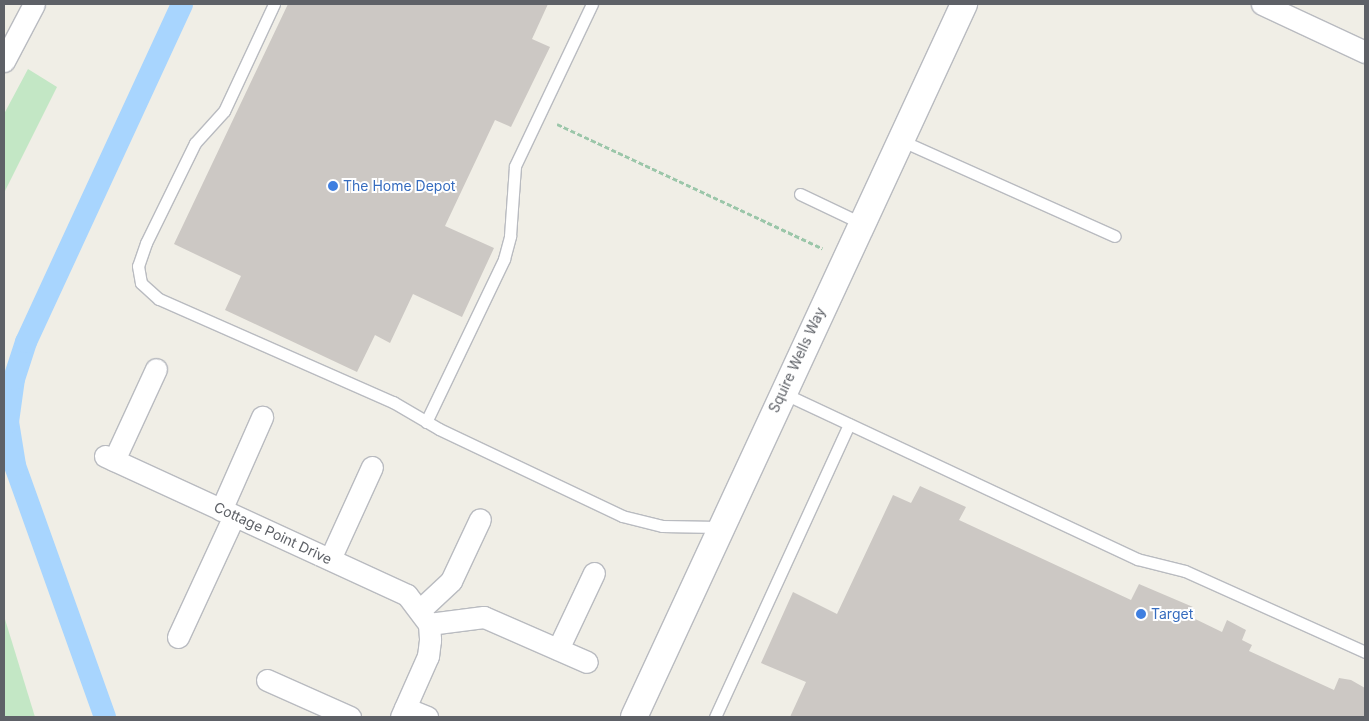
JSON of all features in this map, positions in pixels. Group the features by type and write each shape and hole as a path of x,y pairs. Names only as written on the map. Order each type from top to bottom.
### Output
{"street":[{"path":"4,61 34,4"},
{"name":"Squire Wells Way","path":"634,717 718,527 964,4"},
{"path":"1262,4 1365,52"},
{"name":"Cottage Point Drive","path":"156,368 110,458 407,595 425,616"},
{"path":"178,637 228,513 262,417"},
{"path":"330,559 372,467"},
{"path":"427,717 403,713 428,656 425,616 451,581 480,519"},
{"path":"558,649 594,573"},
{"path":"425,616 484,617 587,662"},
{"path":"267,680 350,717"}],"lane":[{"path":"274,4 224,111 195,143 146,243 138,266 141,282 159,299 393,402 426,422 622,516 662,526 718,527"},
{"path":"426,422 504,259 510,236 516,166 592,4"},
{"path":"900,140 1115,236"},
{"path":"800,194 861,223"},
{"path":"781,392 1137,559 1185,571 1365,652"},
{"path":"715,717 849,424"}],"path":[{"path":"557,124 822,248"}],"green space":[{"path":"28,69 57,87 4,193 4,114"},
{"path":"4,616 35,717 4,717"}],"building":[{"name":"The Home Depot","path":"288,4 548,4 532,39 550,47 511,127 495,120 445,226 494,248 462,317 413,294 390,343 375,335 357,372 225,310 241,276 174,244"},
{"path":"920,486 966,507 959,520 1131,600 1139,584 1193,607 1189,616 1222,632 1227,620 1246,630 1242,640 1252,645 1249,651 1334,690 1339,678 1351,680 1365,688 1365,717 790,717 806,682 761,663 793,592 837,614 893,495 911,503"}],"waterway":[{"path":"105,717 15,465 8,422 14,379 26,342 182,4"}],"place":[{"name":"The Home Depot","path":"333,186"},
{"name":"Target","path":"1141,614"}]}
